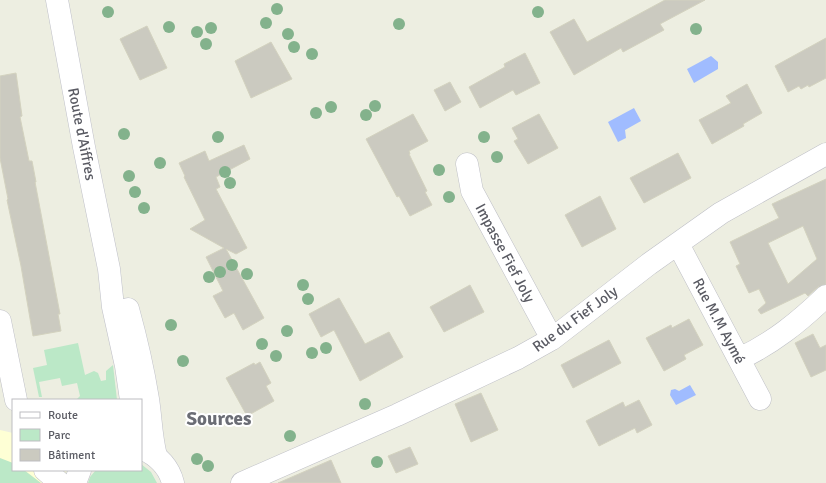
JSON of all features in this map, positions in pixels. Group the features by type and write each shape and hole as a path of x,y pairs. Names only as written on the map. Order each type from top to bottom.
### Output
{"street":[{"name":"Route d'Aiffres","path":"58,0 84,147 109,269 113,307 126,366 131,399"},
{"name":"Rue du Fief Joly","path":"242,483 398,415 518,358 552,339 649,264 721,213 826,154"},
{"name":"Impasse Fief Joly","path":"467,164 472,191 552,339"},
{"name":"Rue M.M Aymé","path":"678,244 760,398"},
{"name":"Route d'Aiffres","path":"109,269 126,303 135,334 148,399 152,440 149,452"},
{"path":"739,359 758,350 778,337 805,316 826,296"},
{"path":"0,320 16,399"},
{"path":"149,452 165,466 173,483"},
{"path":"45,471 60,483"},
{"path":"75,483 80,471"}],"shaded area":[{"path":"0,430 12,433 12,471 67,471 63,483 0,483"}],"green space":[{"path":"78,343 85,375 94,371 98,373 101,381 106,380 106,371 113,365 117,399 77,399 80,396 77,383 62,386 60,378 39,382 42,397 39,397 33,368 47,365 44,350"},
{"path":"0,458 12,463 12,471 25,471 41,483 0,483"},
{"path":"142,465 151,472 157,483 88,483 90,477 95,471 142,471"}],"water":[{"path":"711,56 718,62 718,69 694,83 687,69"},
{"path":"634,108 641,121 625,130 626,138 618,142 608,122"},
{"path":"690,385 696,395 676,405 670,395 671,390 675,389 679,391"}],"building":[{"path":"665,0 705,0 660,24 664,30 623,52 621,48 574,75 550,32 574,19 587,42"},
{"path":"147,26 167,68 140,80 120,39"},
{"path":"826,38 826,78 809,87 808,85 801,89 799,86 788,92 775,66"},
{"path":"271,42 292,79 251,98 235,61"},
{"path":"525,53 540,83 516,95 513,90 480,108 469,87 505,67 504,64"},
{"path":"16,73 22,116 20,117 29,161 32,161 60,314 58,314 61,331 33,336 0,158 0,76"},
{"path":"450,82 461,102 445,111 434,90"},
{"path":"747,84 762,113 743,124 744,126 712,144 699,120 731,103 726,96"},
{"path":"413,114 428,141 409,151 409,154 432,205 410,216 399,196 397,197 366,139"},
{"path":"539,114 558,148 528,164 514,141 518,139 512,128"},
{"path":"244,145 250,159 216,177 220,187 216,189 247,248 236,254 226,249 264,318 243,330 234,313 225,318 213,296 223,291 206,257 224,248 190,229 205,220 184,177 185,176 179,163 205,151 209,161"},
{"path":"678,153 691,178 644,203 630,178"},
{"path":"826,179 826,284 818,287 808,296 805,293 761,314 758,310 766,303 759,289 749,293 736,266 740,264 730,242 779,218 772,204","holes":["803,226 817,259 788,284 768,243"]},
{"path":"600,196 616,229 582,247 565,215"},
{"path":"470,285 484,312 444,332 430,307"},
{"path":"339,298 365,344 389,332 403,357 360,381 334,330 321,337 309,314"},
{"path":"689,319 703,345 684,355 686,359 664,371 646,338 671,325 672,328"},
{"path":"813,334 820,348 826,345 826,370 811,377 795,343"},
{"path":"609,340 621,363 573,388 561,365"},
{"path":"260,362 271,383 266,386 274,401 247,416 226,378 254,363 255,365"},
{"path":"481,393 498,430 471,442 455,404"},
{"path":"639,400 652,425 637,433 635,428 599,446 586,421 623,402 625,407"},
{"path":"410,447 418,464 396,473 388,456"},
{"path":"331,460 341,483 278,483"}],"district":[{"name":"Sources","path":"219,418"}]}
